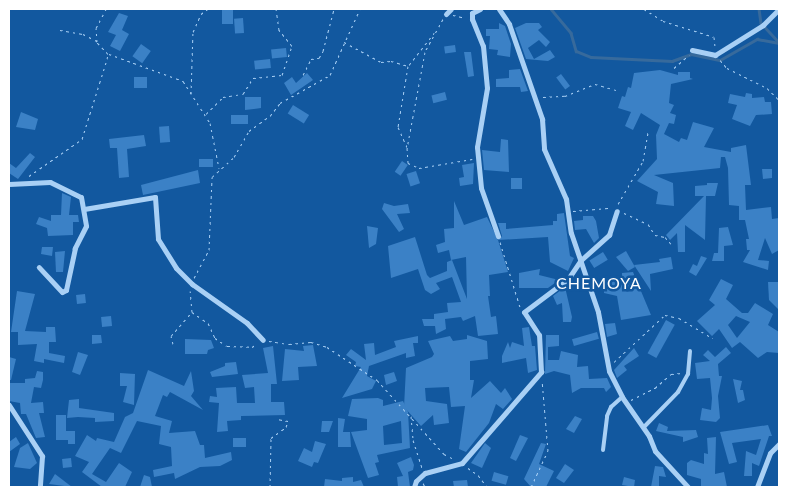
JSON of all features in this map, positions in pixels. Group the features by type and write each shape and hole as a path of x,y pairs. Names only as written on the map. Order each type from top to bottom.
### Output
{"street":[{"path":"446,14 451,9"},
{"path":"480,9 472,13 472,18 483,46 487,88 478,128 478,158 481,188 498,236"},
{"path":"499,9 504,13 542,119 544,149 568,211 571,234 598,312 608,367 624,400 644,427 654,451 688,487"},
{"path":"691,52 718,53 762,25 779,9"},
{"path":"9,184 16,186 39,181 50,182 81,197 86,226 75,248 66,290 62,292 39,267"},
{"path":"84,208 155,197 158,239 176,268 192,284 247,323 263,340"},
{"path":"414,487 416,480 425,473 462,463 541,372 541,342 524,312 568,279 580,260 613,231 617,211"},
{"path":"9,406 42,456 40,487"},
{"path":"757,487 770,454 779,444"}],"lane":[{"path":"644,427 678,392 688,373 690,351"},
{"path":"604,450 607,416 610,407 624,400"}],"path":[{"path":"97,42 96,28 106,9"},
{"path":"191,95 193,32 201,14 208,9"},
{"path":"206,114 223,97 243,94 252,78 282,75 292,46 279,30 276,9"},
{"path":"303,75 311,59 319,58 323,51 334,9"},
{"path":"174,344 171,336 192,312 192,284 209,250 211,184 219,169 234,157 249,131 270,116 280,103 330,75 360,9"},
{"path":"644,9 663,21 714,37 720,60 724,66 767,88 779,100"},
{"path":"472,18 446,14 425,52 407,148 408,163 419,168 478,158"},
{"path":"60,30 83,34 97,42 108,54 176,77 206,114 213,131 219,169"},
{"path":"407,148 400,139 398,127 408,66 424,50 431,34 434,35"},
{"path":"344,42 381,62 391,61 408,66"},
{"path":"674,68 691,52"},
{"path":"16,186 82,139 108,54"},
{"path":"535,97 566,96 596,84 620,91"},
{"path":"620,198 643,161 648,132"},
{"path":"568,211 607,206 637,218 671,244"},
{"path":"498,236 509,264 514,296 524,312"},
{"path":"192,312 208,322 215,338 227,346 252,347 263,340 289,344 311,342 327,347 377,380 411,415 444,454 478,474 487,487"},
{"path":"608,367 665,315 679,318 712,338"},
{"path":"531,487 548,451 546,406 541,372"},
{"path":"624,400 655,388 671,374 688,373"},
{"path":"411,415 413,440 425,473"},
{"path":"270,487 271,438 286,427 288,421 277,419"}],"building":[{"path":"222,9 233,9 233,24 222,24"},
{"path":"119,13 128,16 122,30 129,34 120,51 110,46 116,35 108,32"},
{"path":"243,18 244,33 235,34 234,19"},
{"path":"499,23 505,26 511,44 510,57 497,55 498,50 489,49 490,36 486,36 486,29 499,29"},
{"path":"526,23 539,23 542,27 538,30 550,42 546,47 539,40 528,48 534,59 550,50 555,57 548,61 526,59 515,28"},
{"path":"141,44 151,51 142,63 132,56"},
{"path":"455,45 456,52 445,53 444,47"},
{"path":"286,48 287,57 272,59 271,50"},
{"path":"464,52 471,52 474,76 468,77"},
{"path":"270,59 271,68 255,70 254,61"},
{"path":"520,69 528,91 521,92 520,87 496,87 496,79 509,78 509,70"},
{"path":"660,70 678,75 678,72 690,72 690,78 693,79 671,84 669,103 674,105 670,113 676,115 674,124 669,123 664,134 679,142 681,138 687,140 693,122 714,128 704,147 731,152 731,148 746,145 751,185 745,185 746,210 771,207 772,219 779,218 779,250 772,254 765,238 758,260 769,261 768,270 743,262 750,250 747,250 746,239 749,239 745,220 739,220 739,206 729,205 728,168 725,157 721,157 720,168 654,175 673,183 674,206 656,204 658,192 637,181 657,159 656,135 660,125 641,113 633,130 625,126 631,112 618,108 622,96 625,97 628,87 631,88 634,73"},
{"path":"307,73 313,80 291,95 284,83 292,77 296,83"},
{"path":"561,74 570,86 565,90 556,78"},
{"path":"134,77 147,77 147,88 134,88"},
{"path":"445,92 447,100 433,103 431,95"},
{"path":"746,93 752,94 752,98 764,97 765,102 771,102 772,114 756,115 750,126 732,119 737,105 728,103 730,94 745,97"},
{"path":"245,97 261,97 261,108 245,110"},
{"path":"293,105 309,115 304,124 288,113"},
{"path":"21,112 38,119 35,130 16,127"},
{"path":"231,115 248,115 248,124 231,124"},
{"path":"169,126 170,142 160,143 159,127"},
{"path":"144,135 146,146 127,149 129,177 119,178 117,148 110,148 109,139"},
{"path":"501,139 508,140 509,172 484,170 482,150 500,152"},
{"path":"30,153 35,157 18,179 9,173 9,163 16,168"},
{"path":"199,159 213,159 213,167 199,167"},
{"path":"402,161 408,165 401,176 395,172"},
{"path":"474,163 473,184 460,186 459,178 464,177 462,165"},
{"path":"762,169 772,169 772,178 763,179"},
{"path":"198,170 200,183 143,195 141,185"},
{"path":"416,171 420,183 411,186 406,174"},
{"path":"511,178 522,178 522,189 511,189"},
{"path":"707,183 718,183 715,196 706,196 705,240 685,225 685,252 678,252 677,233 670,240 666,235 704,196 695,196 695,186 707,185"},
{"path":"62,193 71,197 69,215 78,215 79,222 73,222 73,235 48,236 47,228 36,224 39,217 51,221 51,215 61,215"},
{"path":"454,201 464,225 487,217 498,240 508,272 489,275 490,296 488,296 491,317 496,316 498,334 478,336 475,316 463,321 461,317 445,319 446,329 436,334 435,326 424,326 422,319 434,319 434,314 448,312 447,303 461,302 452,277 436,283 440,289 431,294 425,290 418,269 391,278 388,246 415,237 427,275 430,278 447,271 447,262 452,260 467,299 466,257 451,260 449,250 438,253 436,245 445,242 444,229 454,228"},
{"path":"384,203 394,206 408,204 410,213 397,214 404,229 399,232 382,209"},
{"path":"564,213 570,256 574,258 568,271 550,262 548,237 498,240 502,236 498,223 506,223 506,229 553,225 553,221 557,221 557,214"},
{"path":"583,216 593,216 596,221 599,238 594,243 586,229 575,230 574,221 583,220"},
{"path":"367,226 378,228 376,244 369,248"},
{"path":"728,227 733,245 724,246 724,261 712,261 714,253 718,253 719,228"},
{"path":"42,247 53,247 52,256 41,254"},
{"path":"65,251 63,272 56,272 55,252"},
{"path":"626,251 635,267 628,271 616,257"},
{"path":"603,252 608,260 594,268 589,260"},
{"path":"701,256 707,258 696,276 689,272 693,264 697,266"},
{"path":"671,257 673,269 650,274 651,291 634,265 660,262 659,259"},
{"path":"540,269 539,275 559,280 548,288 519,288 519,273"},
{"path":"633,272 651,315 621,320 617,296 604,293 604,278 622,278 622,273"},
{"path":"721,279 733,285 726,299 742,313 748,313 755,303 773,314 768,325 779,332 779,353 767,352 758,358 740,342 732,348 719,329 712,336 697,321 715,305 709,300","holes":["736,316 750,322 737,338 728,325"]},
{"path":"768,282 779,282 779,310 769,300"},
{"path":"565,287 572,317 571,322 563,322 562,303 557,305 553,296"},
{"path":"17,291 35,294 25,331 46,332 46,327 55,327 56,342 49,342 49,353 65,356 64,363 44,359 44,363 34,361 37,344 18,345 18,332 11,332"},
{"path":"85,294 86,303 77,304 76,295"},
{"path":"111,316 112,326 102,327 101,317"},
{"path":"666,320 675,325 656,358 648,353"},
{"path":"615,323 617,334 607,337 605,324"},
{"path":"529,327 532,346 535,346 537,370 528,373 526,358 502,363 502,356 508,342 510,348 512,342 524,346 522,328"},
{"path":"597,332 599,339 574,346 572,339"},
{"path":"92,335 101,335 102,343 92,344"},
{"path":"467,335 487,341 488,359 470,361 470,380 474,380 471,398 490,381 501,393 505,388 512,399 503,409 496,404 489,423 466,452 459,449 465,406 451,407 449,387 425,388 426,401 447,404 449,423 434,425 433,415 421,426 404,407 406,368 432,357 434,354 428,341 450,336 453,341 467,339"},
{"path":"546,335 559,335 559,346 548,347 548,360 559,360 561,351 578,355 577,367 588,366 589,379 607,378 611,387 606,392 604,388 581,388 572,393 570,375 554,371 545,374"},
{"path":"418,336 418,343 413,343 415,356 406,358 406,353 369,366 367,376 376,381 372,389 342,398 361,367 355,366 356,362 346,355 351,349 366,360 364,344 374,343 375,355 396,347 394,341"},
{"path":"185,339 211,340 214,348 208,350 207,354 185,354"},
{"path":"313,345 317,366 298,367 299,380 282,381 285,349 304,351 303,346"},
{"path":"273,346 277,384 271,384 271,402 284,402 285,415 241,416 241,420 227,421 228,431 217,432 219,403 209,402 210,396 217,397 216,388 236,387 237,403 255,403 254,387 245,388 242,375 268,373 263,348"},
{"path":"726,347 731,353 718,364 719,376 722,376 718,396 720,418 716,422 700,420 702,408 711,410 712,398 710,378 697,379 695,363 710,361 703,355 708,350 715,357"},
{"path":"634,348 639,356 624,366 627,370 617,378 614,370"},
{"path":"78,352 88,355 80,375 72,372"},
{"path":"9,357 16,359 11,380 9,380"},
{"path":"236,362 238,374 212,377 210,372 225,366 225,363"},
{"path":"148,370 184,386 191,371 194,391 191,396 203,410 170,392 167,397 163,395 155,416 172,421 169,433 195,431 200,445 204,445 205,458 231,452 232,460 220,466 200,467 175,479 174,473 154,477 153,470 172,466 171,447 159,444 161,426 137,421 121,453 110,448 92,474 106,482 119,463 132,472 125,487 102,487 82,472 89,462 75,456 87,435 96,441 97,438 114,442 125,417 133,413"},
{"path":"37,371 43,372 43,380 41,388 34,387 31,403 43,402 44,413 39,413 45,437 36,438 26,414 21,414 20,403 9,401 10,383 25,383 25,379 35,378"},
{"path":"394,372 397,381 386,385 384,375"},
{"path":"120,373 135,374 134,405 123,402 127,386 120,386"},
{"path":"733,379 742,381 740,390 743,390 745,400 738,403"},
{"path":"378,398 383,400 383,406 403,401 408,412 410,448 377,455 379,462 375,463 379,475 368,478 351,432 367,430 367,419 348,416 352,399","holes":["401,421 402,443 384,445 383,426"]},
{"path":"79,399 79,408 114,413 114,421 95,422 95,418 67,418 69,400"},
{"path":"56,415 66,415 66,431 75,431 75,444 68,444 68,440 56,440"},
{"path":"575,416 582,419 574,433 566,429"},
{"path":"338,418 345,419 343,432 350,432 351,447 338,447"},
{"path":"322,421 333,421 329,432 321,432"},
{"path":"659,423 668,427 667,431 696,430 698,437 683,442 683,437 656,431"},
{"path":"768,425 772,436 769,436 759,466 752,463 752,476 744,476 746,451 756,455 761,439 732,443 737,462 729,464 720,432"},
{"path":"520,435 528,438 516,461 510,458"},
{"path":"16,437 20,444 9,452 9,442"},
{"path":"716,437 715,474 724,472 727,487 701,487 701,479 687,475 687,463 691,460 704,464 704,453 708,454 707,438"},
{"path":"233,438 246,438 246,447 233,447"},
{"path":"315,441 326,444 318,463 314,462 312,467 298,461 304,448 312,452"},
{"path":"28,443 37,463 30,469 14,467 20,448"},
{"path":"485,443 491,448 482,468 471,463"},
{"path":"541,443 546,444 539,464 554,471 546,487 531,487 524,479"},
{"path":"411,457 414,465 413,470 408,472 410,487 398,487 397,477 403,476 397,463"},
{"path":"71,458 72,467 63,468 62,459"},
{"path":"565,464 574,470 564,483 556,478"},
{"path":"655,466 663,467 666,477 659,476 659,487 651,487"},
{"path":"494,472 508,476 506,485 492,481"},
{"path":"55,474 72,487 49,484"},
{"path":"144,475 150,477 152,487 140,487"},
{"path":"353,477 353,482 361,480 364,487 324,487 325,479 342,481 342,478"},
{"path":"624,477 635,480 634,487 622,485"},
{"path":"467,480 468,487 454,487 453,481"}],"waterway":[{"path":"551,9 571,33 576,51 591,57 672,61 691,54 720,60 757,39 779,43"},
{"path":"759,9 761,23 779,42"}],"district":[{"name":"CHEMOYA","path":"599,283"}]}
